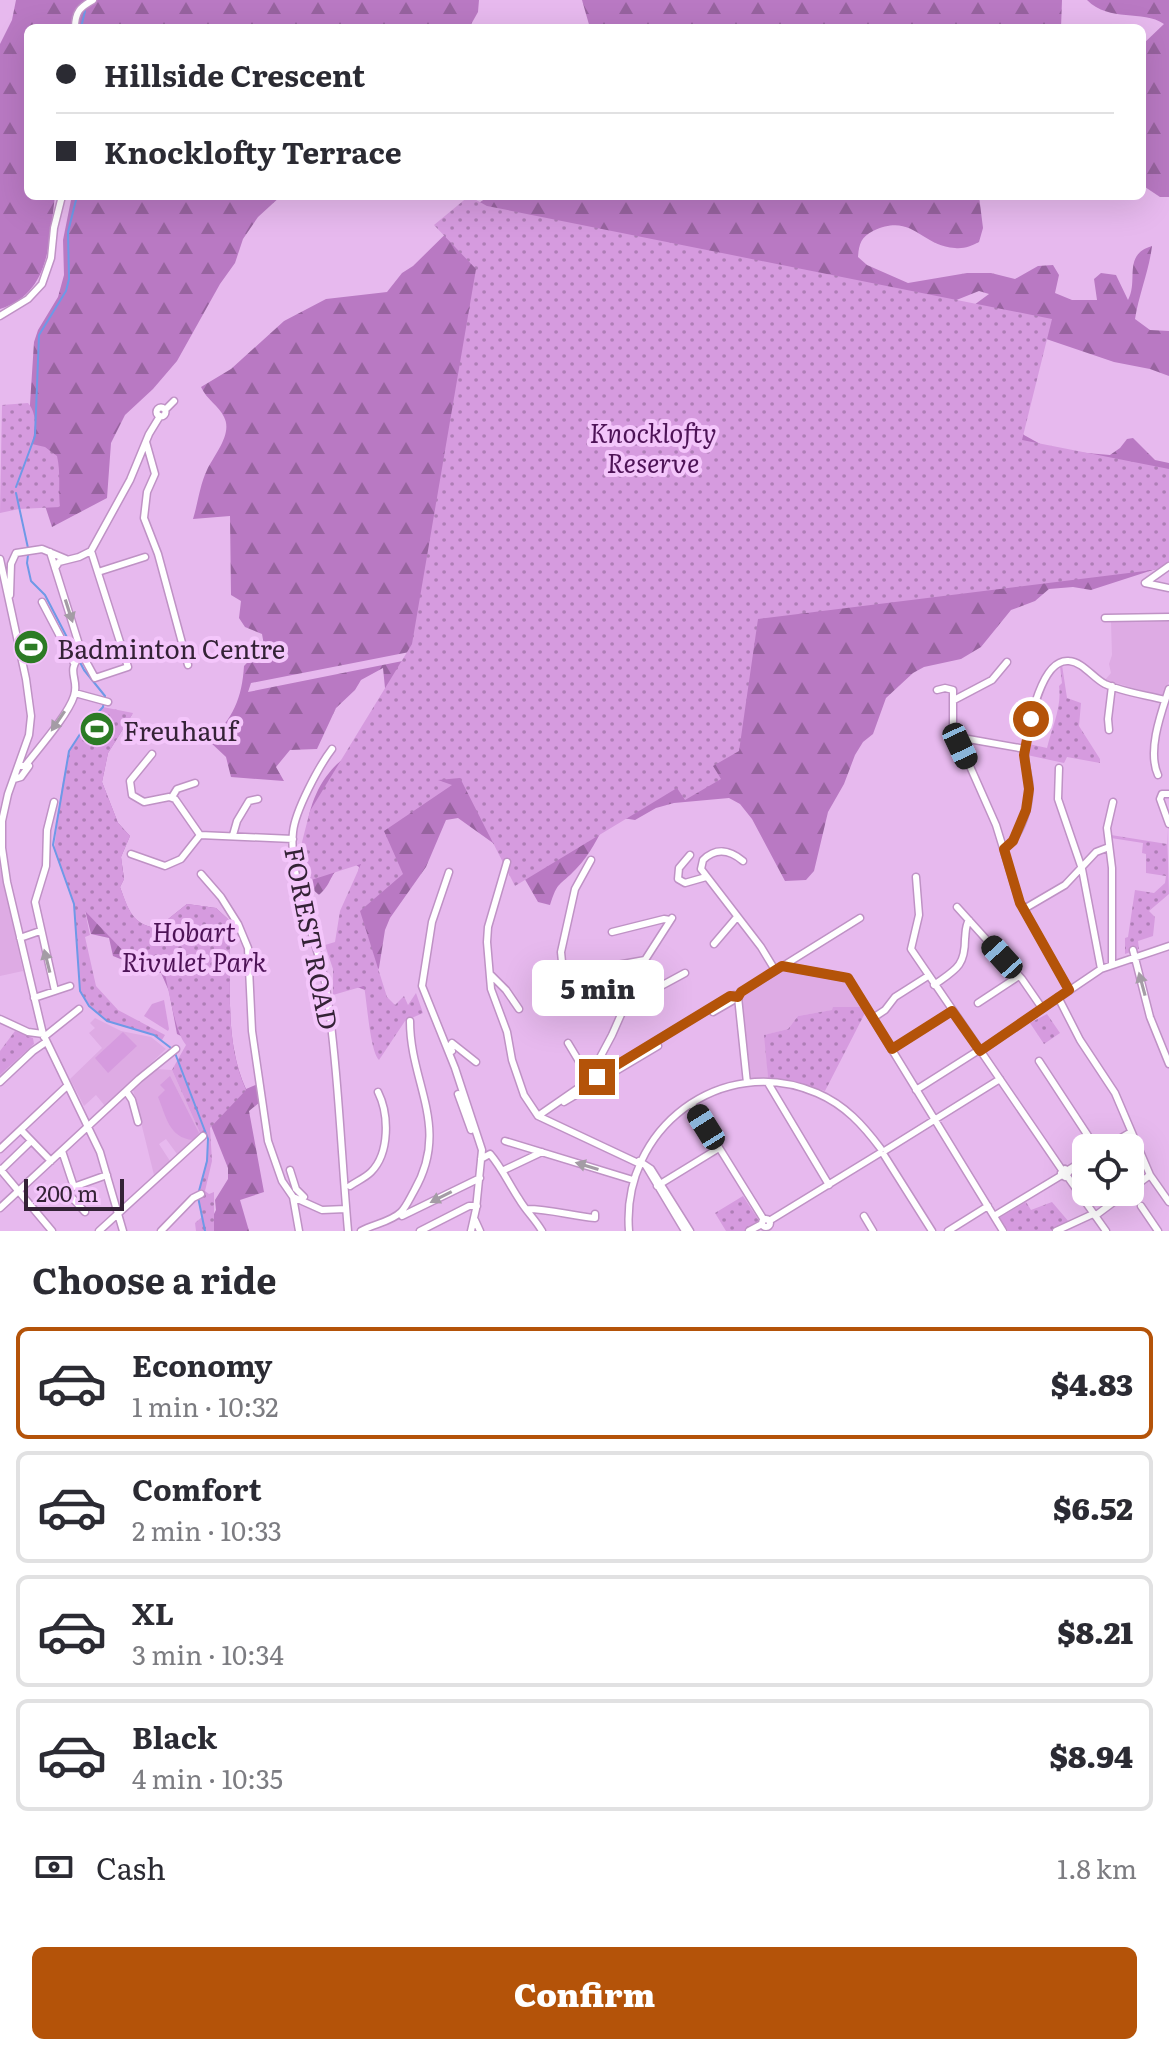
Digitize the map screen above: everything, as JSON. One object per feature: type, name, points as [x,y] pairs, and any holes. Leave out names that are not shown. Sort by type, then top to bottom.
[{"type":"street","points":[[76,24],[77,13],[89,2]]},
{"type":"street","points":[[0,316],[28,299],[42,284],[51,258],[61,200]]},
{"type":"street","points":[[55,568],[59,562],[91,551],[130,480],[160,416],[158,410],[165,410],[174,401]]},
{"type":"street","points":[[146,442],[155,474],[147,492],[144,518],[158,554],[188,665]]},
{"type":"street","points":[[8,598],[12,559],[16,553],[42,549],[70,559]]},
{"type":"street","points":[[42,602],[94,677],[128,667],[91,551]]},
{"type":"street","points":[[14,779],[21,777],[75,693],[78,658],[50,552]]},
{"type":"street","points":[[98,572],[145,557]]},
{"type":"street","points":[[0,559],[31,716],[29,735],[3,815],[1,848],[41,1039],[88,1127],[107,1175],[123,1231]]},
{"type":"street","points":[[1169,566],[1145,583],[1169,588]]},
{"type":"street","points":[[1105,618],[1169,617]]},
{"type":"street","points":[[954,700],[992,680],[1007,662]]},
{"type":"street","points":[[1004,849],[1013,841],[1026,810],[1029,789],[1025,749],[1031,719],[1046,676],[1057,663],[1076,662],[1112,686],[1165,700]]},
{"type":"street","points":[[1109,730],[1112,686]]},
{"type":"street","points":[[1158,775],[1155,769],[1155,744],[1169,689]]},
{"type":"street","points":[[937,690],[953,690],[952,728],[996,825],[1024,909],[1069,990]]},
{"type":"street","points":[[75,693],[105,701]]},
{"type":"street","points":[[957,737],[1025,749]]},
{"type":"street","name":"FOREST ROAD","points":[[332,749],[316,775],[294,826],[293,839],[328,1006],[347,1187],[348,1231]]},
{"type":"street","points":[[18,766],[26,766],[37,753]]},
{"type":"street","points":[[152,754],[130,781],[132,795],[144,802],[172,797],[177,789],[195,783]]},
{"type":"street","points":[[1059,768],[1058,799],[1082,869],[1101,969]]},
{"type":"street","points":[[1167,824],[1160,799],[1162,794],[1169,794]]},
{"type":"street","points":[[172,797],[200,835]]},
{"type":"street","points":[[233,835],[249,801],[258,799]]},
{"type":"street","points":[[54,802],[47,830],[46,866],[35,894],[40,931],[55,991]]},
{"type":"street","points":[[1112,963],[1112,886],[1107,828],[1113,802]]},
{"type":"street","points":[[200,835],[293,839]]},
{"type":"street","points":[[131,854],[157,865],[170,865],[185,855],[200,835]]},
{"type":"street","points":[[1024,909],[1059,890],[1096,852],[1109,847]]},
{"type":"street","points":[[743,861],[731,852],[712,853],[701,863],[701,869],[778,968],[848,978],[1003,1231]]},
{"type":"street","points":[[690,855],[679,868],[678,879],[685,883],[706,877]]},
{"type":"street","points":[[569,971],[561,957],[575,889],[591,860]]},
{"type":"street","points":[[507,862],[488,927],[490,974],[494,1000],[507,1032],[524,1095],[538,1116],[641,1163],[688,1231]]},
{"type":"street","points":[[449,872],[432,922],[422,986],[455,1068],[482,1150],[477,1206],[471,1231]]},
{"type":"street","points":[[201,874],[221,897],[248,948],[252,1031],[268,1141],[279,1173],[293,1197],[299,1231]]},
{"type":"street","points":[[916,877],[919,915],[910,946],[1106,1231]]},
{"type":"street","points":[[957,907],[1019,976],[1042,1008]]},
{"type":"street","points":[[714,944],[737,917]]},
{"type":"street","points":[[538,1116],[594,1075],[736,996],[860,918]]},
{"type":"street","points":[[594,1075],[645,960],[671,919],[612,932]]},
{"type":"street","points":[[934,985],[958,968],[964,958],[969,920]]},
{"type":"street","points":[[20,938],[40,931]]},
{"type":"street","points":[[916,1090],[1101,969],[1134,954],[1169,946]]},
{"type":"street","points":[[1134,954],[1169,1072]]},
{"type":"street","points":[[559,972],[645,960]]},
{"type":"street","points":[[578,1008],[625,1005],[682,972]]},
{"type":"street","points":[[490,974],[519,1009]]},
{"type":"street","points":[[873,1018],[888,1007],[895,997],[928,976]]},
{"type":"street","points":[[978,1003],[1019,976]]},
{"type":"street","points":[[34,998],[70,986]]},
{"type":"street","points":[[713,1012],[736,996]]},
{"type":"street","points":[[736,996],[747,1083]]},
{"type":"street","points":[[1058,997],[1080,1040],[1115,1093],[1150,1175],[1169,1202]]},
{"type":"street","points":[[0,1082],[33,1051],[41,1039],[79,1009]]},
{"type":"street","points":[[892,1049],[952,1011]]},
{"type":"street","points":[[0,1019],[41,1039]]},
{"type":"street","points":[[402,1216],[421,1185],[432,1151],[432,1118],[411,1049],[410,1021]]},
{"type":"street","points":[[1152,1022],[1169,1064]]},
{"type":"street","points":[[455,1068],[451,1043],[476,1062]]},
{"type":"street","points":[[568,1043],[583,1067],[594,1075]]},
{"type":"street","points":[[550,1107],[576,1096],[658,1046]]},
{"type":"street","points":[[0,1208],[176,1049]]},
{"type":"street","points":[[1039,1061],[1087,1134]]},
{"type":"street","points":[[749,1231],[765,1226],[1000,1079]]},
{"type":"street","points":[[629,1231],[633,1180],[660,1131],[692,1104],[722,1089],[747,1083],[768,1083],[799,1087],[830,1100],[860,1123],[883,1152],[932,1231]]},
{"type":"street","points":[[768,1083],[829,1185]]},
{"type":"street","points":[[0,1149],[67,1086]]},
{"type":"street","points":[[126,1091],[138,1122]]},
{"type":"street","points":[[347,1187],[368,1174],[379,1161],[385,1122],[384,1103],[378,1092]]},
{"type":"street","points":[[458,1094],[481,1159]]},
{"type":"street","points":[[364,1231],[400,1213],[417,1185],[429,1145],[426,1098]]},
{"type":"street","points":[[692,1104],[765,1226]]},
{"type":"street","points":[[21,1130],[51,1161]]},
{"type":"street","points":[[99,1231],[203,1136]]},
{"type":"street","points":[[518,1138],[529,1148]]},
{"type":"street","points":[[31,1141],[0,1169],[52,1231]]},
{"type":"street","points":[[505,1141],[633,1180]]},
{"type":"street","points":[[659,1185],[719,1148]]},
{"type":"street","points":[[62,1151],[74,1187]]},
{"type":"street","points":[[504,1170],[542,1152]]},
{"type":"street","points":[[481,1159],[490,1154],[504,1170],[512,1189],[532,1214],[540,1231]]},
{"type":"street","points":[[994,1216],[1072,1168]]},
{"type":"street","points":[[290,1170],[297,1192],[332,1210]]},
{"type":"street","points":[[85,1212],[65,1190],[107,1175]]},
{"type":"street","points":[[1144,1179],[1150,1175]]},
{"type":"street","points":[[364,1231],[480,1178]]},
{"type":"street","points":[[161,1231],[198,1196]]},
{"type":"street","points":[[293,1197],[318,1209],[346,1209]]},
{"type":"street","points":[[420,1231],[469,1206],[477,1206]]},
{"type":"street","points":[[948,1231],[988,1206]]},
{"type":"street","points":[[1056,1231],[1094,1215],[1107,1206]]},
{"type":"street","points":[[1141,1206],[1158,1231]]},
{"type":"street","points":[[528,1211],[553,1210],[576,1217],[595,1218],[595,1214]]},
{"type":"street","points":[[474,1216],[480,1231]]},
{"type":"street","points":[[864,1216],[873,1231]]},
{"type":"shaded area","points":[[1169,621],[1169,681],[1165,694],[1162,696],[1105,680],[1111,673],[1111,622]]},
{"type":"shaded area","points":[[0,867],[23,971],[0,976]]},
{"type":"shaded area","points":[[783,969],[846,980],[861,1007],[834,1007],[833,1010],[798,1016],[788,1029],[765,1035],[768,1078],[751,1078],[741,998]]},
{"type":"shaded area","points":[[95,1018],[121,1031],[151,1037],[166,1049],[105,1106],[96,1095],[84,1106],[70,1079],[102,1048],[89,1033],[95,1028],[90,1023]]},
{"type":"shaded area","points":[[156,1069],[172,1070],[200,1133],[177,1154],[166,1139],[159,1144],[170,1161],[154,1175],[133,1090]]},
{"type":"green space","points":[[16,0],[479,0],[478,12],[471,24],[24,24],[24,200],[54,200],[48,247],[38,278],[17,301],[0,309],[0,44],[12,20]]},
{"type":"green space","points":[[582,0],[1062,0],[1061,24],[589,24]]},
{"type":"green space","points":[[1087,0],[1169,0],[1169,197],[1160,197],[1146,188],[1146,41],[1164,24],[1146,17],[1116,14]]},
{"type":"green space","points":[[71,200],[277,200],[258,217],[243,239],[235,263],[177,361],[125,415],[111,443],[107,498],[52,527],[27,451],[34,342],[58,297],[64,275],[63,240]]},
{"type":"green space","name":"Knocklofty Reserve","points":[[464,200],[476,200],[487,206],[1052,319],[1022,440],[1169,469],[1169,568],[758,619],[739,751],[713,766],[721,779],[685,800],[677,788],[515,886],[460,778],[438,780],[452,785],[384,831],[403,874],[360,911],[387,997],[395,1005],[404,996],[408,1005],[416,993],[423,1013],[405,1021],[379,1060],[371,1037],[364,986],[333,995],[333,969],[325,945],[335,942],[340,911],[361,864],[305,882],[302,842],[310,811],[412,644],[476,269],[434,225]]},
{"type":"green space","name":"Knocklofty Reserve","points":[[483,200],[980,200],[983,228],[979,242],[961,248],[943,246],[907,228],[887,226],[863,238],[858,257],[867,265],[908,283],[967,273],[991,273],[1015,279],[1038,266],[1053,265],[1059,275],[1055,293],[1072,300],[1097,300],[1094,279],[1101,273],[1116,275],[1128,300],[1137,255],[1152,246],[1135,319],[1150,330],[1169,331],[1169,376],[1114,362],[999,323],[1006,417],[1024,435],[1051,450],[1110,455],[1127,439],[1133,438],[1155,460],[1169,463],[1169,560],[1159,568],[1091,590],[1073,587],[1049,589],[1035,601],[1011,610],[981,647],[961,659],[924,667],[913,673],[886,698],[873,734],[855,755],[844,784],[828,812],[814,871],[806,880],[785,881],[752,819],[740,804],[729,798],[674,803],[656,808],[635,820],[608,819],[586,858],[557,887],[550,905],[538,902],[519,869],[493,843],[458,818],[446,820],[426,867],[390,918],[379,968],[365,990],[344,982],[359,867],[349,860],[343,864],[319,895],[310,887],[305,843],[310,812],[321,785],[333,768],[365,739],[387,708],[383,668],[361,680],[336,708],[317,749],[290,750],[276,767],[284,781],[231,777],[226,757],[209,741],[235,707],[244,666],[264,645],[262,634],[245,627],[239,618],[241,601],[231,595],[230,516],[193,519],[205,475],[226,430],[222,413],[201,387],[231,369],[284,321],[326,299],[387,292],[402,273]],"holes":[[[979,291],[989,294],[522,637],[248,692],[251,683],[522,630],[929,311]]]},
{"type":"green space","points":[[28,403],[35,428],[32,444],[45,447],[57,456],[60,507],[0,513],[2,405]]},
{"type":"green space","points":[[1062,665],[1067,698],[1081,703],[1079,726],[1100,763],[1067,757],[1064,763],[1027,755],[1029,744],[1047,748],[1058,709]]},
{"type":"green space","name":"Hobart Rivulet Park","points":[[103,707],[133,713],[108,753],[102,782],[118,823],[130,836],[121,857],[124,879],[120,887],[129,908],[136,919],[157,928],[187,904],[216,908],[229,920],[231,1028],[246,1090],[210,1128],[212,1161],[205,1191],[209,1194],[214,1192],[214,1231],[196,1231],[195,1223],[202,1217],[199,1197],[208,1139],[200,1133],[172,1070],[186,1045],[175,1019],[163,967],[130,958],[85,911],[90,935],[85,937],[96,986],[118,1010],[165,1035],[162,1040],[107,1021],[89,1006],[80,991],[74,904],[54,850],[69,751]]},
{"type":"green space","name":"Hobart Rivulet Park","points":[[133,713],[108,753],[102,782],[118,823],[130,836],[121,857],[124,879],[120,887],[132,915],[149,926],[157,928],[187,904],[216,908],[229,920],[234,1048],[246,1089],[258,1084],[260,1102],[249,1111],[264,1192],[240,1200],[249,1231],[211,1231],[215,1200],[228,1179],[228,1168],[208,1118],[195,1043],[177,1034],[169,991],[161,973],[113,956],[109,938],[91,934],[79,886],[70,788]]},
{"type":"green space","points":[[1167,828],[1169,894],[1149,911],[1155,917],[1153,936],[1138,941],[1139,949],[1125,954],[1125,938],[1128,937],[1135,890],[1154,893],[1165,883],[1166,876],[1146,873],[1143,843],[1111,838],[1111,835],[1167,844]]},
{"type":"green space","points":[[164,1000],[168,1031],[144,1016],[152,1004]]},
{"type":"green space","points":[[833,1007],[861,1007],[865,1013],[825,1091],[793,1081],[768,1078],[764,1035],[788,1029],[798,1016],[832,1010]]},
{"type":"green space","points":[[1047,1014],[1060,1033],[1044,1044],[1030,1023]]},
{"type":"green space","points":[[15,1031],[33,1038],[34,1044],[0,1075],[0,1051]]},
{"type":"green space","points":[[123,1032],[137,1046],[108,1073],[95,1058]]},
{"type":"green space","points":[[170,1076],[199,1133],[193,1140],[173,1131],[158,1097],[165,1090],[160,1085]]},
{"type":"green space","points":[[743,1196],[758,1224],[745,1231],[726,1231],[715,1213]]},
{"type":"green space","points":[[1026,1202],[1031,1210],[1052,1202],[1069,1222],[1050,1231],[1008,1231],[999,1218]]},
{"type":"waterway","points":[[82,24],[85,11]]},
{"type":"waterway","points":[[16,487],[35,436],[39,335],[66,291],[69,279],[68,232],[76,200]]},
{"type":"waterway","points":[[16,493],[28,548]]},
{"type":"waterway","points":[[28,555],[31,581],[45,595],[84,670],[105,696],[103,707],[69,751],[53,845],[74,904],[80,991],[89,1006],[107,1021],[154,1035],[171,1048]]},
{"type":"waterway","points":[[175,1053],[208,1139],[207,1161],[199,1191]]},
{"type":"waterway","points":[[198,1197],[205,1231]]},
{"type":"place","name":"Badminton Centre","points":[[31,647]]},
{"type":"place","name":"Freuhauf","points":[[97,729]]},
{"type":"route","points":[[597,1077],[730,996],[738,997],[782,966],[848,978],[892,1049],[952,1011],[980,1051],[1069,990],[1020,903],[1004,849],[1013,841],[1026,810],[1029,789],[1024,755],[1031,719]]}]
